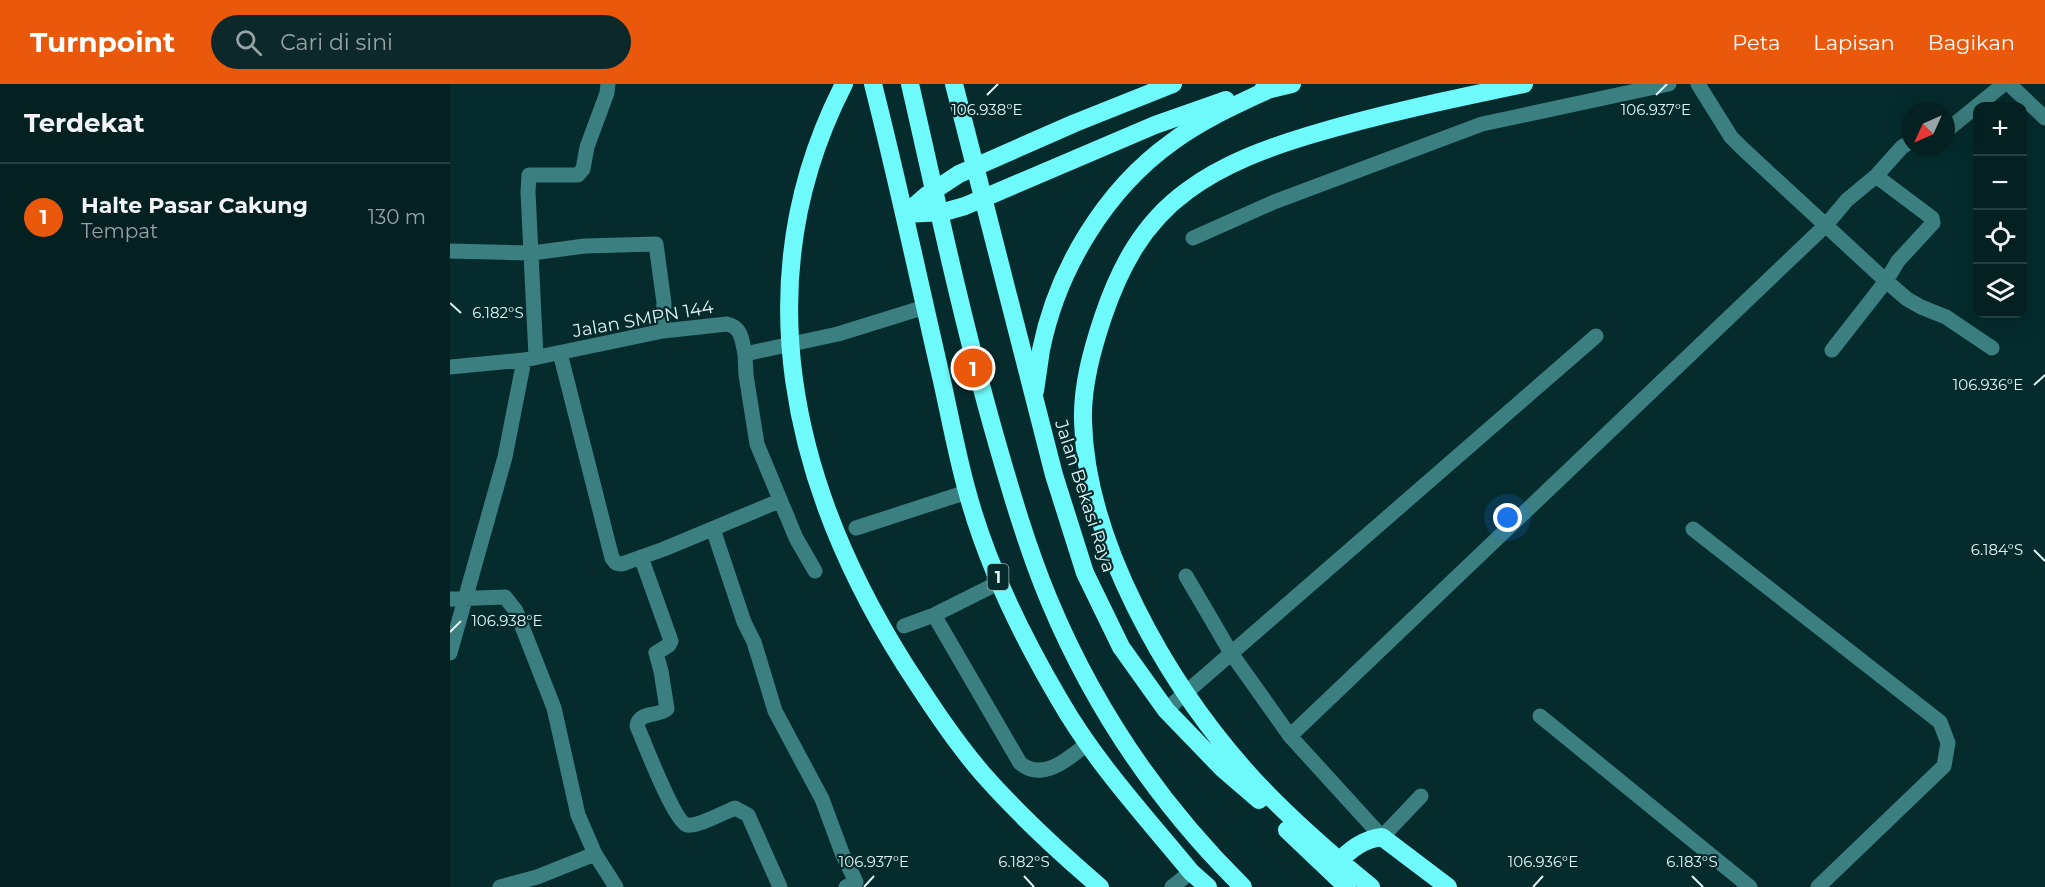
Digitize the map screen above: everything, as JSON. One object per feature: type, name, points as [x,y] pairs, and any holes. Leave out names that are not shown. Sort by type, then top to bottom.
[{"type":"highway","points":[[844,84],[824,124],[807,174],[791,264],[789,318],[795,386],[806,445],[817,485],[857,580],[886,633],[941,720],[981,772],[1020,814],[1100,887]]},
{"type":"highway","name":"1","points":[[873,84],[905,214],[967,492],[983,541],[1000,582],[1059,700],[1087,744],[1191,872],[1208,887]]},
{"type":"highway","points":[[910,84],[974,358],[1011,491],[1029,548],[1050,601],[1105,711],[1137,761],[1172,809],[1211,855],[1243,887]]},
{"type":"highway","name":"Jalan Bekasi Raya","points":[[954,84],[1054,475],[1085,573],[1122,647],[1166,710],[1223,769],[1337,863],[1372,887]]},
{"type":"highway","points":[[905,214],[943,183],[1076,123],[1173,84]]},
{"type":"highway","points":[[905,214],[944,212],[983,200],[1155,125],[1223,101],[1292,84]]},
{"type":"highway","points":[[1372,887],[1295,821],[1247,773],[1187,696],[1153,638],[1114,557],[1097,507],[1084,430],[1086,381],[1099,330],[1125,261],[1149,226],[1187,191],[1220,171],[1270,148],[1339,126],[1524,84]]},
{"type":"highway","points":[[1034,401],[1041,349],[1056,299],[1078,250],[1103,210],[1132,176],[1172,142],[1215,115],[1272,88]]},
{"type":"highway","points":[[1223,769],[1347,887]]},
{"type":"highway","points":[[1337,863],[1352,848],[1372,838],[1382,837],[1448,887]]},
{"type":"street","points":[[450,653],[457,599],[505,457],[530,358],[532,253],[529,175],[578,175],[583,169],[587,147],[608,84]]},
{"type":"street","points":[[1192,238],[1274,202],[1482,124],[1669,84]]},
{"type":"street","points":[[1698,84],[1731,137],[1886,281],[1907,299],[1947,317],[1992,348]]},
{"type":"street","points":[[1955,124],[2004,84]]},
{"type":"street","points":[[2009,84],[2045,118]]},
{"type":"street","points":[[1290,736],[1826,225],[1847,200],[1876,176],[1901,148]]},
{"type":"street","points":[[1833,350],[1886,281],[1898,261],[1933,223],[1932,218],[1876,176]]},
{"type":"street","points":[[450,251],[532,253],[585,246],[656,244],[664,303],[663,332]]},
{"type":"street","points":[[745,354],[838,334],[925,307]]},
{"type":"street","name":"Jalan SMPN 144","points":[[450,367],[530,358],[663,332],[727,324],[734,326],[740,332],[745,354],[757,444],[779,501],[814,571]]},
{"type":"street","points":[[1166,710],[1596,336]]},
{"type":"street","points":[[560,353],[612,558],[616,563],[622,564],[641,557],[779,501]]},
{"type":"street","points":[[856,528],[967,492]]},
{"type":"street","points":[[713,529],[744,622],[754,642],[775,711],[822,799],[842,853],[856,882],[846,887]]},
{"type":"street","points":[[1694,530],[1940,723],[1948,743],[1944,766],[1818,887]]},
{"type":"street","points":[[641,557],[671,641],[669,645],[656,653],[667,709],[662,713],[641,717],[637,726],[650,758],[678,818],[687,825],[697,824],[735,808],[748,815],[780,887]]},
{"type":"street","points":[[1186,576],[1231,653],[1290,736],[1382,837],[1421,796]]},
{"type":"street","points":[[904,626],[934,615],[1000,582]]},
{"type":"street","points":[[457,599],[505,597],[516,611],[555,708],[578,815],[595,854],[616,887]]},
{"type":"street","points":[[934,615],[1020,763],[1029,771],[1042,771],[1063,762],[1087,744]]},
{"type":"street","points":[[1540,716],[1750,887]]},
{"type":"street","points":[[500,887],[539,882],[595,854]]},
{"type":"street","points":[[1172,887],[1191,872]]},
{"type":"place","name":"Halte Pasar Cakung","points":[[973,368]]}]
